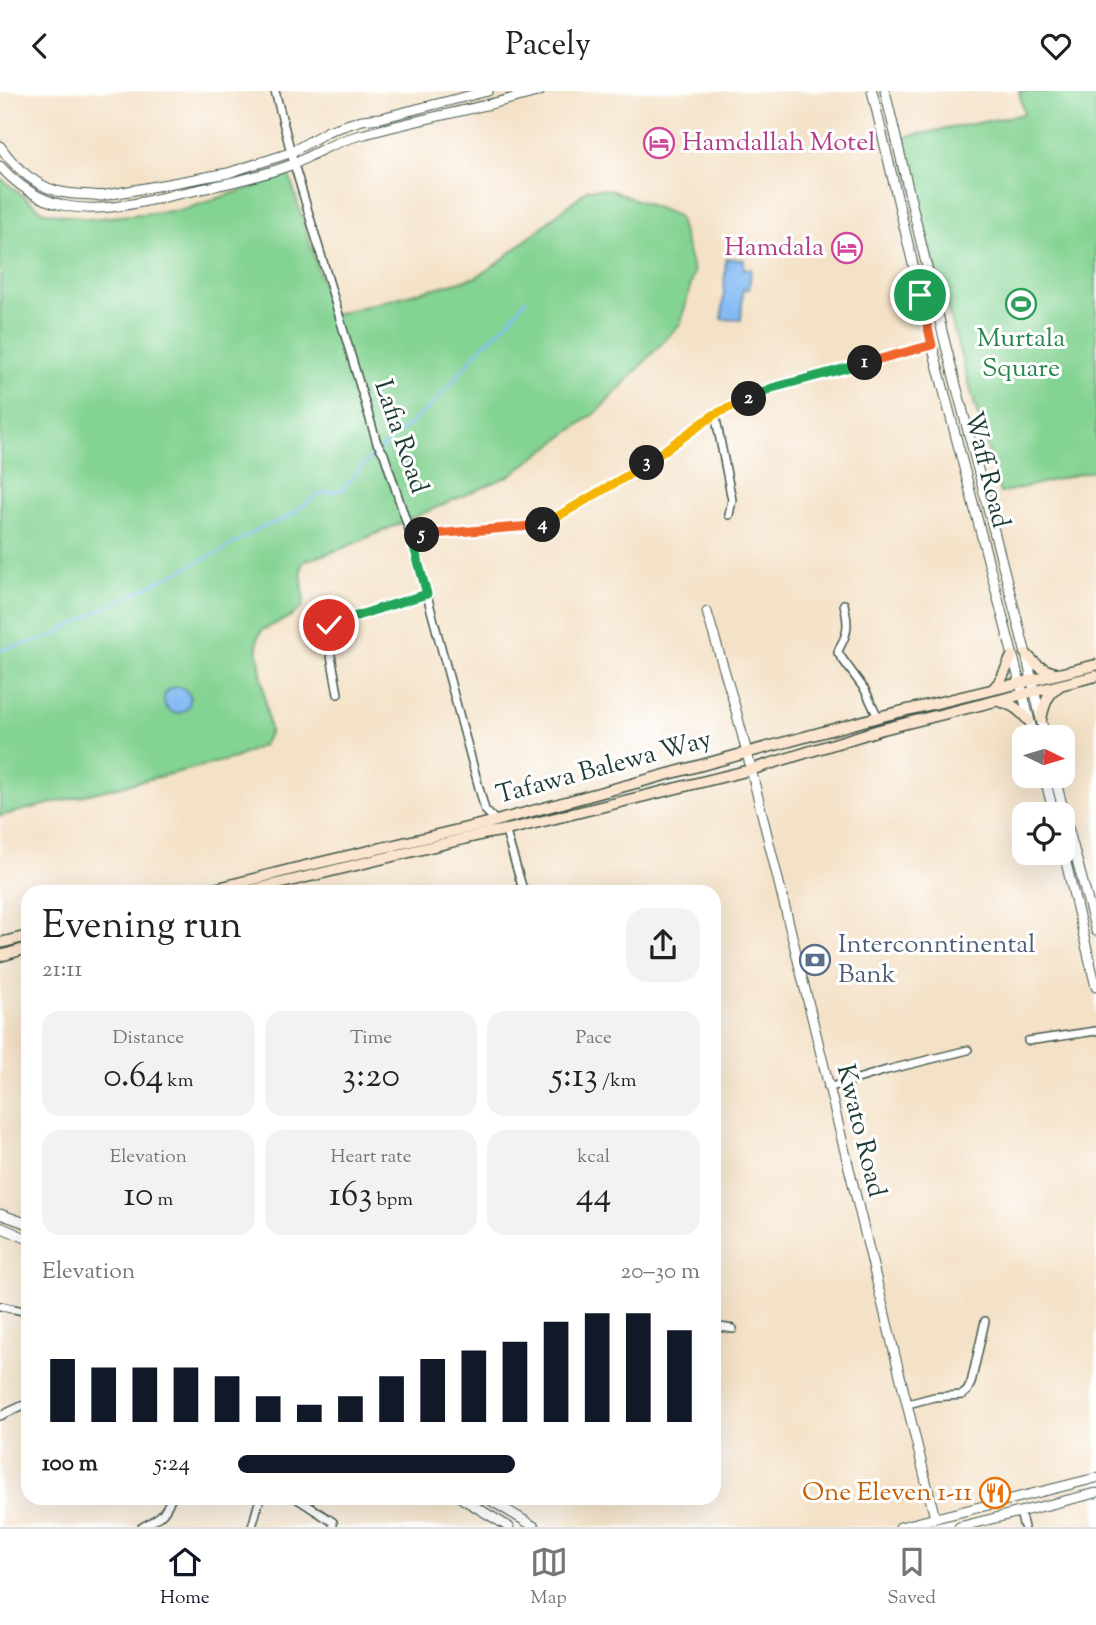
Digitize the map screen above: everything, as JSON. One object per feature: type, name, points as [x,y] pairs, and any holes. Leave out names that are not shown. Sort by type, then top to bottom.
[{"type":"main road","points":[[1026,654],[1036,665],[1059,679],[1096,676]]},
{"type":"main road","points":[[994,688],[1001,680],[1012,656]]},
{"type":"main road","points":[[1033,686],[1096,665]]},
{"type":"main road","points":[[996,701],[1007,702],[1035,720],[1059,679]]},
{"type":"main road","name":"Tafawa Balewa Way","points":[[230,885],[496,821],[994,688],[1019,682],[1033,686]]},
{"type":"main road","name":"Tafawa Balewa Way","points":[[273,885],[750,770],[879,730],[1023,695],[1033,686]]},
{"type":"main road","points":[[0,943],[21,938]]},
{"type":"main road","points":[[0,956],[21,950]]},
{"type":"street","name":"Lafia Road","points":[[275,91],[293,165],[377,443],[384,454],[411,536],[485,810],[507,830]]},
{"type":"street","points":[[0,146],[33,180],[67,194],[101,197],[228,173],[290,153],[328,131],[362,120],[381,118],[488,91]]},
{"type":"street","points":[[0,166],[28,191],[47,200],[65,205],[100,208],[229,183],[293,165],[332,144],[365,134],[540,91]]},
{"type":"street","name":"Waff Road","points":[[872,91],[932,345],[1012,656],[1023,695],[1035,720]]},
{"type":"street","name":"Waff Road","points":[[885,91],[943,335],[1026,654],[1033,686],[1035,720]]},
{"type":"street","points":[[411,536],[544,525],[630,474],[715,414],[772,388],[932,345]]},
{"type":"street","points":[[715,414],[732,500],[729,515]]},
{"type":"street","points":[[338,694],[326,628],[427,594]]},
{"type":"street","points":[[844,604],[846,635],[837,649],[838,653],[866,690],[878,717]]},
{"type":"street","name":"Kwato Road","points":[[707,612],[747,753],[935,1518]]},
{"type":"street","points":[[1035,720],[1035,725]]},
{"type":"street","points":[[1035,720],[1038,725]]},
{"type":"street","points":[[1058,788],[1096,931]]},
{"type":"street","points":[[507,830],[522,885]]},
{"type":"street","points":[[1067,865],[1096,987]]},
{"type":"street","points":[[1028,1041],[1096,1031]]},
{"type":"street","points":[[828,1087],[968,1050]]},
{"type":"street","points":[[0,1215],[21,1222]]},
{"type":"street","points":[[0,1227],[21,1236]]},
{"type":"street","points":[[0,1306],[21,1311]]},
{"type":"street","points":[[908,1404],[934,1397],[962,1395],[967,1391],[985,1321]]},
{"type":"street","points":[[721,1327],[733,1329]]},
{"type":"street","points":[[0,1416],[21,1406]]},
{"type":"street","points":[[900,1527],[1096,1478]]},
{"type":"street","points":[[959,1527],[1096,1493]]},
{"type":"street","points":[[142,1527],[166,1510],[168,1505]]},
{"type":"street","points":[[253,1527],[258,1505]]},
{"type":"street","points":[[307,1505],[333,1522],[333,1527]]},
{"type":"street","points":[[473,1505],[509,1527]]},
{"type":"street","points":[[499,1505],[536,1527]]},
{"type":"street","points":[[1020,1513],[1024,1527]]},
{"type":"green space","name":"Murtala Square","points":[[1019,91],[1096,91],[1096,470],[1000,493],[899,138],[1024,114]]},
{"type":"green space","points":[[289,175],[332,315],[476,277],[498,263],[588,189],[608,189],[678,216],[694,272],[681,323],[598,411],[509,476],[302,564],[302,608],[290,617],[262,630],[258,637],[257,646],[270,732],[263,745],[235,758],[0,816],[0,178],[44,212],[90,219],[182,210]]},
{"type":"water","points":[[726,258],[744,260],[744,269],[751,269],[749,289],[743,289],[741,320],[722,319]]},
{"type":"water","points":[[177,687],[187,690],[190,700],[187,710],[177,713],[167,710],[164,700],[167,690]]},
{"type":"waterway","points":[[0,650],[48,638],[221,551],[262,527],[287,518],[319,494],[342,490],[366,462],[437,400],[526,299]]},
{"type":"place","name":"Hamdallah Motel","points":[[659,143]]},
{"type":"place","name":"Hamdala","points":[[847,248]]},
{"type":"place","name":"Murtala Square","points":[[1021,304]]},
{"type":"place","name":"Interconntinental Bank","points":[[815,960]]},
{"type":"place","name":"One Eleven 1-11","points":[[995,1493]]},
{"type":"route","points":[[329,625],[427,594],[411,536],[544,525],[630,474],[715,414],[772,388],[932,345],[920,295]]}]
